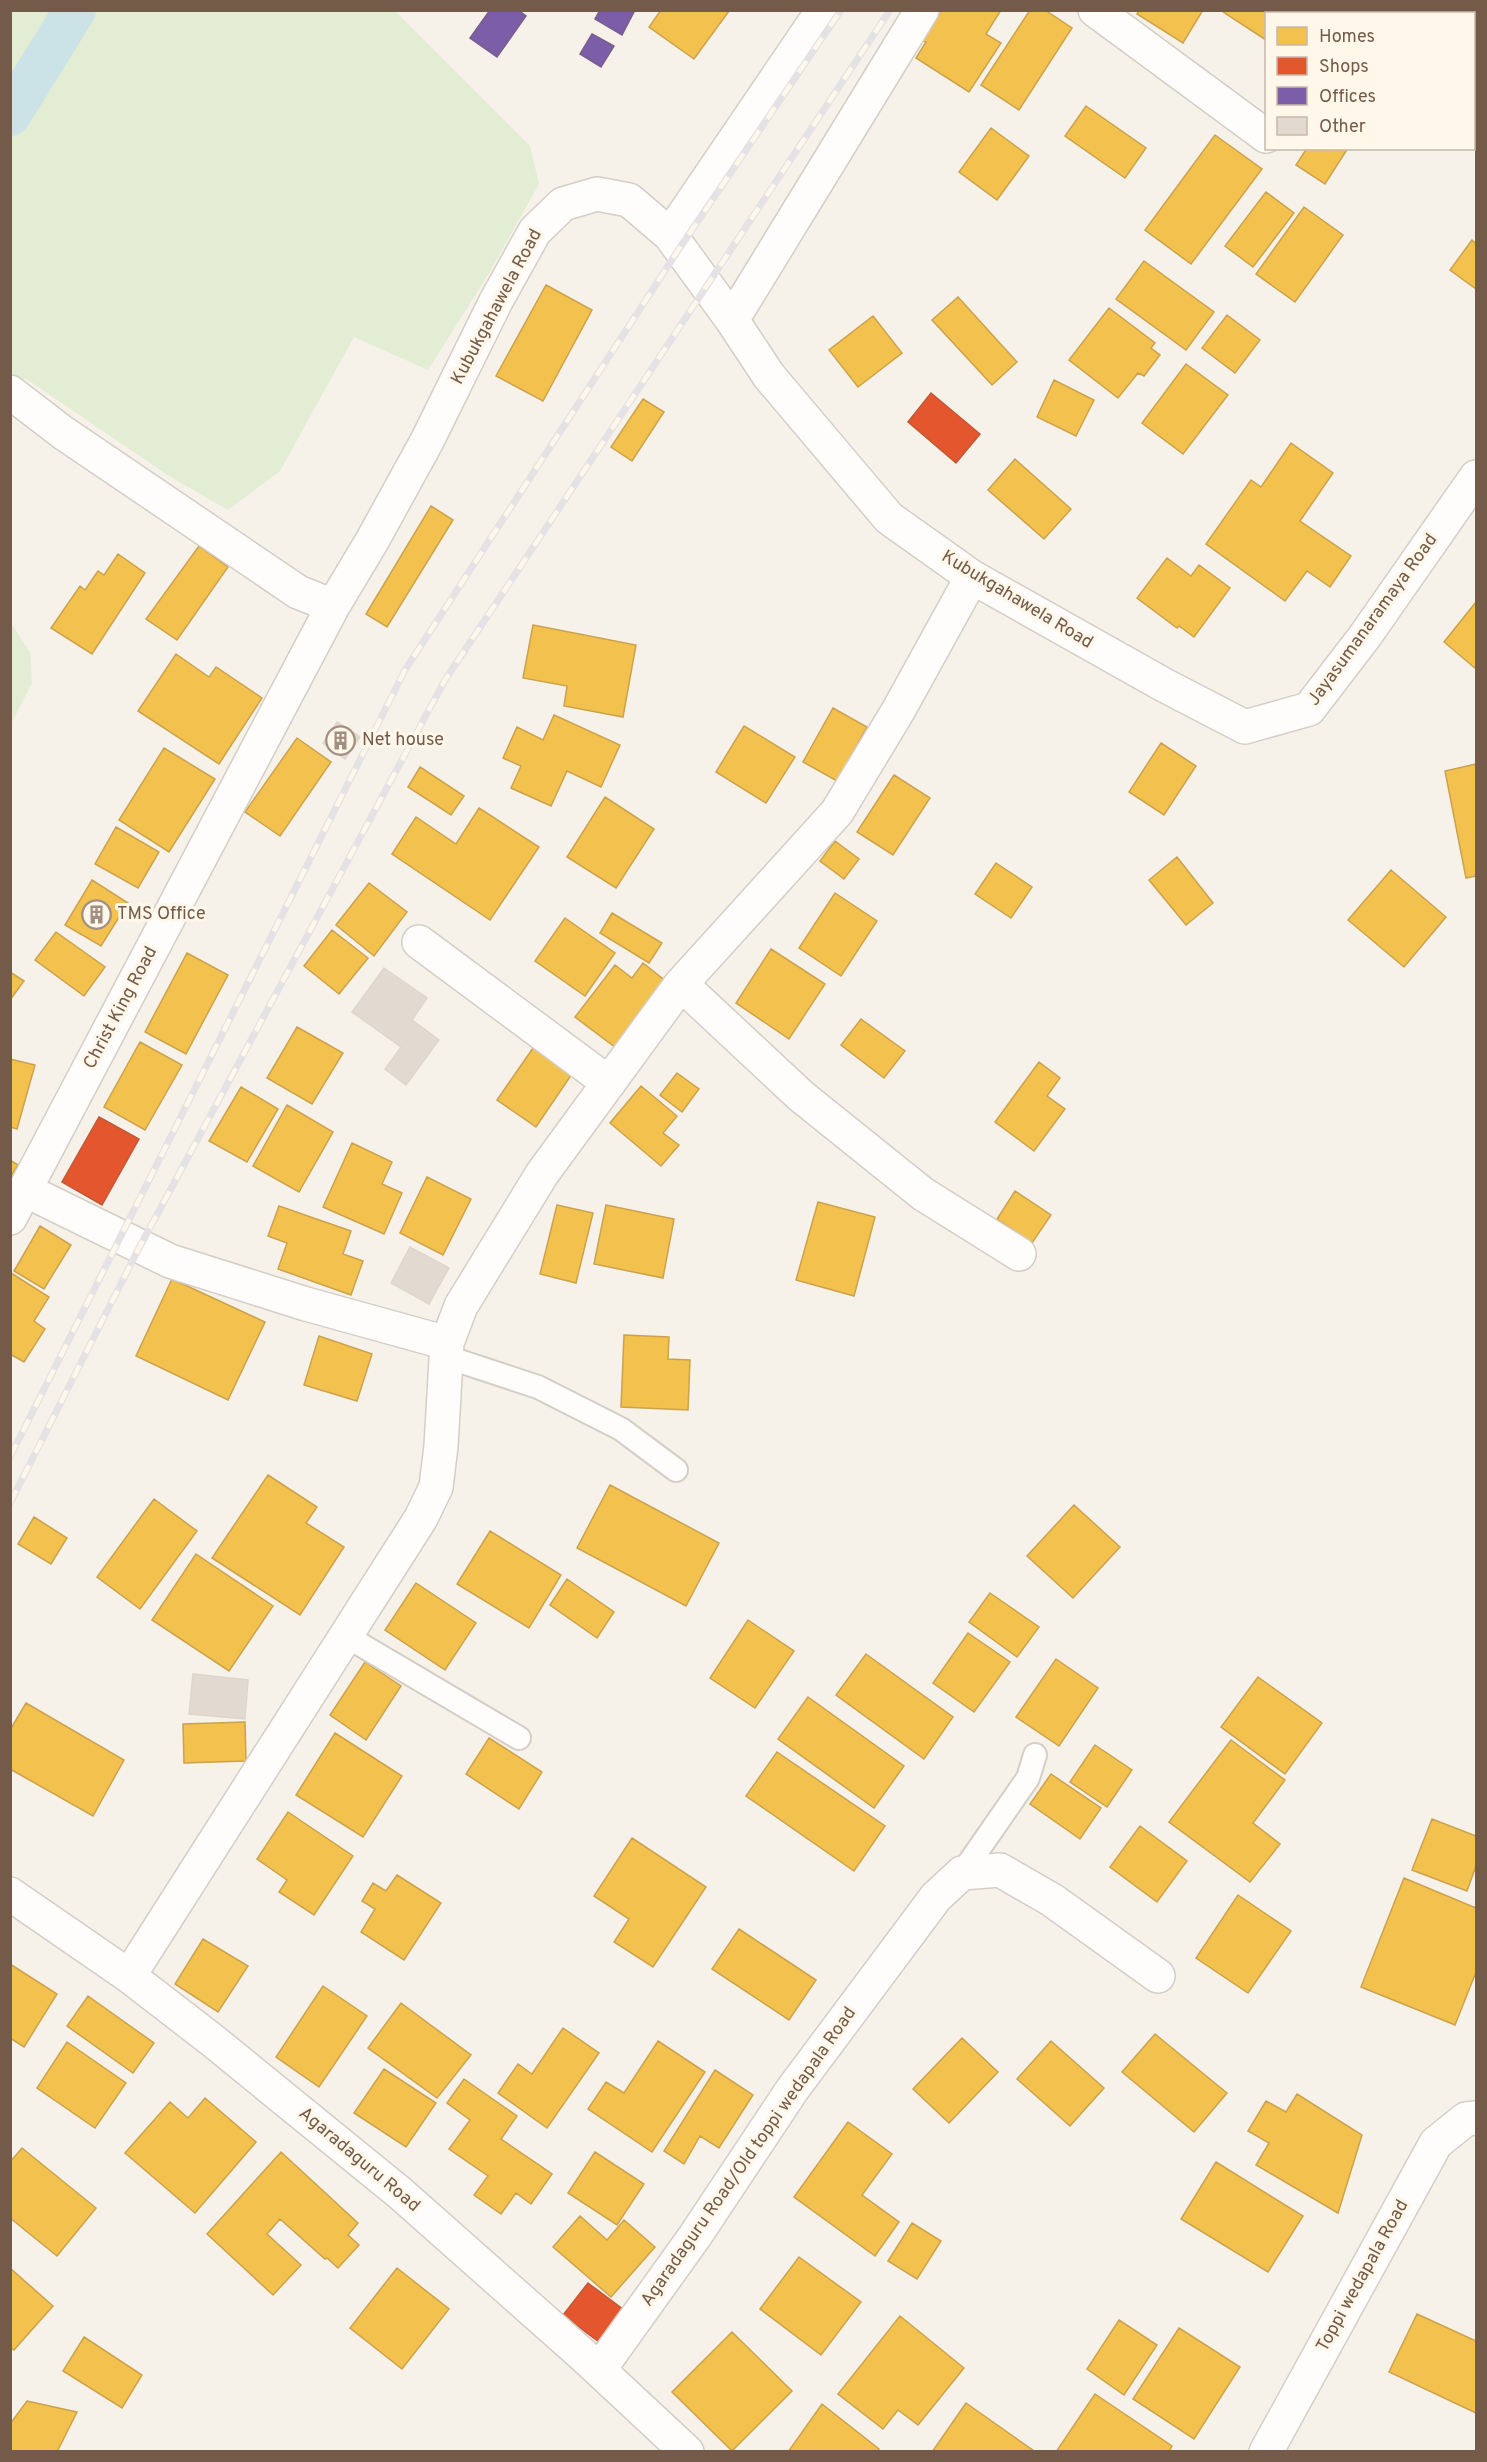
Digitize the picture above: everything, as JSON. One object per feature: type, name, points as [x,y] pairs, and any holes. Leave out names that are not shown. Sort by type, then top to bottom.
[{"type":"street","points":[[670,236],[823,10]]},
{"type":"street","points":[[732,320],[922,10]]},
{"type":"street","points":[[1095,10],[1265,135]]},
{"type":"street","name":"Kubukgahawela Road","points":[[333,606],[427,441],[496,301],[535,231],[563,204],[597,194],[629,200],[670,236],[732,320],[769,376],[889,518],[972,577],[1164,685],[1245,727]]},
{"type":"street","points":[[10,392],[62,432],[298,592],[333,606]]},
{"type":"street","name":"Jayasumanaramaya Road","points":[[1245,727],[1309,710],[1365,636],[1476,477]]},
{"type":"street","points":[[129,1976],[421,1518],[436,1487],[447,1350],[461,1306],[542,1174],[681,984],[837,812],[898,711],[972,577]]},
{"type":"street","name":"Christ King Road","points":[[18,1204],[333,606]]},
{"type":"street","points":[[419,942],[609,1083]]},
{"type":"street","points":[[681,984],[801,1096],[922,1194],[1019,1254]]},
{"type":"street","points":[[18,1204],[170,1261],[447,1350]]},
{"type":"street","points":[[962,1873],[999,1870],[1052,1900],[1158,1976]]},
{"type":"street","name":"Agaradaguru Road/Old toppi wedapala Road","points":[[599,2370],[695,2236],[792,2090],[936,1897],[962,1873]]},
{"type":"street","name":"Agaradaguru Road","points":[[10,1894],[129,1976],[213,2040],[400,2193],[687,2451]]},
{"type":"street","name":"Toppi wedapala Road","points":[[1266,2451],[1436,2143],[1466,2119],[1476,2118]]},
{"type":"lane","points":[[447,1350],[538,1387],[621,1429],[676,1470]]},
{"type":"lane","points":[[345,1636],[519,1738]]},
{"type":"lane","points":[[962,1873],[1028,1778],[1035,1755]]},
{"type":"green space","points":[[11,11],[395,11],[530,146],[539,184],[488,275],[428,370],[354,337],[280,471],[228,510],[169,476],[25,378],[11,394]]},
{"type":"green space","points":[[11,623],[30,652],[32,683],[11,724]]},
{"type":"building: Homes","points":[[661,10],[729,11],[694,59],[649,27]]},
{"type":"building: Homes","points":[[941,10],[1001,10],[986,34],[1001,43],[969,92],[916,58],[926,42],[921,40]]},
{"type":"building: Homes","points":[[1030,10],[1045,10],[1072,28],[1019,110],[981,85]]},
{"type":"building: Homes","points":[[1139,10],[1203,10],[1183,43],[1137,14]]},
{"type":"building: Homes","points":[[1225,10],[1298,10],[1300,12],[1265,12],[1265,39],[1223,12]]},
{"type":"building: Homes","points":[[1086,106],[1146,148],[1125,178],[1065,136]]},
{"type":"building: Homes","points":[[991,128],[1029,156],[997,200],[959,172]]},
{"type":"building: Homes","points":[[1215,135],[1262,169],[1191,264],[1145,230]]},
{"type":"building: Homes","points":[[1306,150],[1347,150],[1325,184],[1296,165]]},
{"type":"building: Homes","points":[[1266,192],[1294,213],[1253,267],[1225,246]]},
{"type":"building: Homes","points":[[1304,207],[1343,235],[1295,302],[1256,274]]},
{"type":"building: Homes","points":[[1472,240],[1476,244],[1476,289],[1450,270]]},
{"type":"building: Homes","points":[[1144,261],[1214,312],[1186,350],[1116,299]]},
{"type":"building: Homes","points":[[546,285],[592,310],[543,401],[496,376]]},
{"type":"building: Homes","points":[[958,297],[1017,362],[992,385],[932,320]]},
{"type":"building: Homes","points":[[1109,308],[1155,343],[1151,348],[1160,355],[1144,376],[1138,373],[1118,398],[1069,360]]},
{"type":"building: Homes","points":[[1227,315],[1260,340],[1235,373],[1202,348]]},
{"type":"building: Homes","points":[[873,316],[902,353],[858,387],[829,350]]},
{"type":"building: Homes","points":[[1186,364],[1228,395],[1183,454],[1142,423]]},
{"type":"building: Homes","points":[[1054,380],[1094,400],[1076,436],[1037,417]]},
{"type":"building: Homes","points":[[643,399],[664,412],[632,461],[611,447]]},
{"type":"building: Homes","points":[[1291,443],[1333,473],[1300,521],[1351,556],[1330,587],[1307,571],[1285,601],[1206,544],[1251,480],[1261,487]]},
{"type":"building: Homes","points":[[1015,459],[1071,509],[1044,539],[988,490]]},
{"type":"building: Homes","points":[[431,506],[453,520],[387,627],[366,614]]},
{"type":"building: Homes","points":[[199,546],[228,567],[177,640],[146,619]]},
{"type":"building: Homes","points":[[118,554],[145,573],[92,654],[51,628],[80,586],[85,590],[98,571],[104,575]]},
{"type":"building: Homes","points":[[1167,558],[1191,576],[1199,565],[1230,588],[1194,637],[1179,626],[1177,628],[1137,598]]},
{"type":"building: Homes","points":[[1476,602],[1476,669],[1444,642]]},
{"type":"building: Homes","points":[[533,625],[636,645],[623,717],[564,706],[567,686],[523,678]]},
{"type":"building: Homes","points":[[176,654],[209,677],[216,667],[262,698],[219,764],[138,711]]},
{"type":"building: Homes","points":[[833,708],[867,727],[837,781],[803,762]]},
{"type":"building: Homes","points":[[554,715],[620,745],[601,787],[567,771],[551,806],[511,788],[521,766],[503,758],[517,727],[543,740]]},
{"type":"building: Homes","points":[[744,726],[795,757],[766,803],[716,772]]},
{"type":"building: Homes","points":[[297,738],[331,762],[280,836],[245,812]]},
{"type":"building: Homes","points":[[1161,743],[1196,766],[1164,815],[1129,792]]},
{"type":"building: Homes","points":[[164,748],[215,779],[169,852],[119,820]]},
{"type":"building: Homes","points":[[1476,764],[1476,876],[1466,878],[1445,771]]},
{"type":"building: Homes","points":[[420,767],[464,796],[451,815],[408,787]]},
{"type":"building: Homes","points":[[894,775],[930,798],[893,855],[857,832]]},
{"type":"building: Homes","points":[[605,797],[654,829],[616,888],[567,857]]},
{"type":"building: Homes","points":[[479,808],[539,847],[490,920],[392,854],[416,817],[456,844]]},
{"type":"building: Homes","points":[[116,827],[159,852],[138,888],[95,864]]},
{"type":"building: Homes","points":[[835,841],[859,859],[844,879],[820,861]]},
{"type":"building: Homes","points":[[1177,857],[1213,903],[1186,925],[1149,880]]},
{"type":"building: Homes","points":[[996,863],[1032,887],[1011,918],[975,894]]},
{"type":"building: Homes","points":[[1391,870],[1446,917],[1404,967],[1348,920]]},
{"type":"building: Homes","name":"TMS Office","points":[[92,880],[128,903],[101,946],[65,925]]},
{"type":"building: Homes","points":[[369,883],[407,912],[374,956],[336,925]]},
{"type":"building: Homes","points":[[835,893],[877,921],[841,976],[799,948]]},
{"type":"building: Homes","points":[[612,913],[662,943],[649,963],[600,933]]},
{"type":"building: Homes","points":[[565,918],[615,953],[585,996],[535,961]]},
{"type":"building: Homes","points":[[332,930],[368,958],[339,994],[304,966]]},
{"type":"building: Homes","points":[[56,932],[105,967],[84,996],[35,960]]},
{"type":"building: Homes","points":[[771,949],[825,984],[789,1039],[736,1003]]},
{"type":"building: Homes","points":[[187,953],[228,975],[186,1054],[145,1032]]},
{"type":"building: Homes","points":[[643,963],[667,982],[620,1051],[575,1017],[615,965],[632,978]]},
{"type":"building: Homes","points":[[10,972],[24,981],[10,1000]]},
{"type":"building: Homes","points":[[861,1019],[905,1051],[884,1078],[841,1045]]},
{"type":"building: Homes","points":[[297,1027],[343,1053],[312,1104],[267,1078]]},
{"type":"building: Homes","points":[[140,1042],[182,1065],[145,1130],[104,1107]]},
{"type":"building: Homes","points":[[535,1045],[574,1071],[536,1127],[497,1100]]},
{"type":"building: Homes","points":[[10,1059],[35,1065],[17,1129],[10,1127]]},
{"type":"building: Homes","points":[[1039,1062],[1060,1078],[1047,1096],[1065,1109],[1034,1151],[995,1122]]},
{"type":"building: Homes","points":[[677,1073],[699,1089],[682,1112],[660,1095]]},
{"type":"building: Homes","points":[[641,1086],[677,1116],[663,1133],[679,1145],[661,1166],[610,1123]]},
{"type":"building: Homes","points":[[241,1087],[278,1109],[247,1162],[209,1141]]},
{"type":"building: Homes","points":[[287,1105],[333,1132],[299,1192],[253,1166]]},
{"type":"building: Homes","points":[[352,1143],[392,1162],[382,1184],[402,1193],[384,1234],[323,1207]]},
{"type":"building: Homes","points":[[10,1160],[18,1165],[10,1178]]},
{"type":"building: Homes","points":[[427,1177],[471,1199],[443,1255],[400,1233]]},
{"type":"building: Homes","points":[[1015,1191],[1051,1215],[1032,1243],[997,1219]]},
{"type":"building: Homes","points":[[818,1202],[875,1217],[854,1296],[796,1280]]},
{"type":"building: Homes","points":[[557,1205],[593,1213],[576,1283],[540,1274]]},
{"type":"building: Homes","points":[[606,1205],[674,1219],[663,1278],[594,1264]]},
{"type":"building: Homes","points":[[279,1206],[351,1231],[343,1254],[363,1261],[351,1295],[278,1269],[287,1243],[268,1236]]},
{"type":"building: Homes","points":[[40,1226],[71,1245],[44,1289],[14,1271]]},
{"type":"building: Homes","points":[[11,1273],[49,1297],[34,1321],[45,1329],[24,1362],[10,1354]]},
{"type":"building: Homes","points":[[172,1279],[265,1322],[228,1400],[136,1356]]},
{"type":"building: Homes","points":[[624,1335],[669,1337],[668,1359],[690,1360],[688,1410],[621,1407]]},
{"type":"building: Homes","points":[[319,1336],[372,1354],[357,1401],[304,1385]]},
{"type":"building: Homes","points":[[268,1475],[317,1507],[306,1523],[344,1547],[300,1615],[212,1558]]},
{"type":"building: Homes","points":[[610,1485],[719,1543],[686,1606],[577,1548]]},
{"type":"building: Homes","points":[[154,1499],[197,1531],[140,1609],[97,1577]]},
{"type":"building: Homes","points":[[1074,1505],[1120,1547],[1073,1598],[1027,1556]]},
{"type":"building: Homes","points":[[34,1517],[67,1538],[51,1564],[18,1544]]},
{"type":"building: Homes","points":[[490,1531],[561,1575],[529,1628],[457,1584]]},
{"type":"building: Homes","points":[[196,1554],[273,1606],[229,1671],[152,1620]]},
{"type":"building: Homes","points":[[567,1579],[614,1612],[597,1638],[550,1605]]},
{"type":"building: Homes","points":[[416,1583],[476,1623],[445,1670],[385,1630]]},
{"type":"building: Homes","points":[[990,1593],[1039,1627],[1017,1657],[969,1622]]},
{"type":"building: Homes","points":[[748,1620],[794,1651],[755,1708],[710,1678]]},
{"type":"building: Homes","points":[[968,1633],[1010,1662],[974,1712],[933,1683]]},
{"type":"building: Homes","points":[[866,1654],[953,1717],[924,1759],[836,1695]]},
{"type":"building: Homes","points":[[1056,1659],[1098,1688],[1059,1746],[1016,1717]]},
{"type":"building: Homes","points":[[365,1662],[401,1686],[366,1740],[330,1715]]},
{"type":"building: Homes","points":[[1258,1677],[1322,1723],[1285,1774],[1221,1727]]},
{"type":"building: Homes","points":[[808,1697],[904,1766],[874,1808],[778,1739]]},
{"type":"building: Homes","points":[[26,1703],[124,1760],[93,1816],[10,1769],[10,1730]]},
{"type":"building: Homes","points":[[245,1722],[246,1761],[184,1763],[183,1724]]},
{"type":"building: Homes","points":[[335,1733],[402,1776],[363,1837],[296,1795]]},
{"type":"building: Homes","points":[[489,1738],[542,1772],[519,1809],[466,1774]]},
{"type":"building: Homes","points":[[1231,1740],[1285,1780],[1253,1823],[1280,1844],[1250,1882],[1169,1822]]},
{"type":"building: Homes","points":[[1095,1745],[1132,1770],[1107,1807],[1070,1782]]},
{"type":"building: Homes","points":[[777,1752],[885,1826],[854,1871],[746,1796]]},
{"type":"building: Homes","points":[[1051,1774],[1101,1808],[1080,1839],[1030,1804]]},
{"type":"building: Homes","points":[[288,1812],[353,1856],[314,1915],[279,1892],[287,1880],[257,1859]]},
{"type":"building: Homes","points":[[1432,1819],[1476,1836],[1476,1866],[1467,1891],[1412,1870]]},
{"type":"building: Homes","points":[[1140,1826],[1187,1861],[1157,1902],[1110,1867]]},
{"type":"building: Homes","points":[[632,1838],[706,1887],[653,1967],[614,1942],[629,1919],[594,1896]]},
{"type":"building: Homes","points":[[397,1875],[441,1903],[404,1960],[361,1932],[375,1909],[362,1901],[373,1883],[386,1891]]},
{"type":"building: Homes","points":[[1404,1878],[1476,1908],[1476,1972],[1455,2025],[1361,1987]]},
{"type":"building: Homes","points":[[1238,1895],[1291,1931],[1248,1993],[1196,1958]]},
{"type":"building: Homes","points":[[739,1929],[816,1980],[789,2020],[712,1969]]},
{"type":"building: Homes","points":[[203,1939],[248,1966],[218,2012],[175,1984]]},
{"type":"building: Homes","points":[[10,1964],[57,1994],[24,2047],[10,2038]]},
{"type":"building: Homes","points":[[323,1986],[367,2016],[319,2087],[276,2057]]},
{"type":"building: Homes","points":[[88,1996],[154,2043],[133,2073],[67,2026]]},
{"type":"building: Homes","points":[[401,2003],[471,2055],[437,2098],[368,2048]]},
{"type":"building: Homes","points":[[563,2028],[599,2053],[547,2128],[498,2093],[518,2064],[532,2074]]},
{"type":"building: Homes","points":[[1155,2034],[1227,2093],[1194,2132],[1122,2072]]},
{"type":"building: Homes","points":[[962,2038],[998,2072],[949,2123],[913,2089]]},
{"type":"building: Homes","points":[[658,2041],[705,2072],[652,2152],[588,2109],[606,2082],[624,2093]]},
{"type":"building: Homes","points":[[1051,2041],[1104,2088],[1070,2126],[1017,2079]]},
{"type":"building: Homes","points":[[67,2042],[126,2083],[95,2128],[37,2088]]},
{"type":"building: Homes","points":[[384,2069],[436,2103],[406,2147],[354,2113]]},
{"type":"building: Homes","points":[[715,2070],[753,2095],[719,2148],[700,2136],[684,2164],[664,2151]]},
{"type":"building: Homes","points":[[464,2079],[517,2116],[501,2139],[552,2174],[531,2204],[516,2193],[501,2214],[474,2195],[488,2176],[449,2149],[470,2120],[447,2103]]},
{"type":"building: Homes","points":[[1297,2094],[1362,2135],[1338,2213],[1256,2165],[1269,2143],[1248,2131],[1266,2101],[1286,2112]]},
{"type":"building: Homes","points":[[205,2098],[256,2142],[195,2213],[125,2153],[170,2102],[188,2118]]},
{"type":"building: Homes","points":[[848,2122],[892,2154],[862,2195],[899,2222],[875,2256],[794,2197]]},
{"type":"building: Homes","points":[[22,2148],[96,2208],[57,2256],[10,2218],[10,2162]]},
{"type":"building: Homes","points":[[281,2152],[358,2223],[348,2235],[359,2245],[338,2268],[280,2219],[267,2234],[301,2265],[273,2295],[207,2234]]},
{"type":"building: Homes","points":[[595,2152],[644,2184],[617,2225],[568,2193]]},
{"type":"building: Homes","points":[[1216,2162],[1303,2216],[1268,2272],[1181,2219]]},
{"type":"building: Homes","points":[[580,2216],[607,2240],[624,2220],[655,2247],[611,2297],[553,2247]]},
{"type":"building: Homes","points":[[912,2223],[941,2241],[917,2279],[888,2261]]},
{"type":"building: Homes","points":[[799,2257],[861,2302],[821,2355],[760,2309]]},
{"type":"building: Homes","points":[[10,2268],[53,2306],[14,2350],[10,2347]]},
{"type":"building: Homes","points":[[397,2268],[449,2309],[402,2369],[350,2328]]},
{"type":"building: Homes","points":[[1417,2314],[1476,2341],[1476,2413],[1389,2372]]},
{"type":"building: Homes","points":[[900,2316],[964,2368],[918,2425],[898,2410],[883,2429],[838,2394]]},
{"type":"building: Homes","points":[[1119,2320],[1157,2345],[1124,2395],[1087,2369]]},
{"type":"building: Homes","points":[[1179,2328],[1240,2367],[1194,2439],[1133,2399]]},
{"type":"building: Homes","points":[[732,2332],[792,2391],[732,2451],[672,2392]]},
{"type":"building: Homes","points":[[84,2337],[142,2375],[122,2408],[63,2371]]},
{"type":"building: Homes","points":[[1095,2394],[1172,2446],[1169,2452],[1056,2452]]},
{"type":"building: Homes","points":[[27,2401],[77,2412],[57,2452],[10,2452],[10,2424]]},
{"type":"building: Homes","points":[[966,2403],[1034,2451],[1034,2452],[932,2452]]},
{"type":"building: Homes","points":[[822,2404],[879,2449],[878,2452],[788,2452]]},
{"type":"building: Shops","points":[[931,393],[980,434],[956,463],[908,422]]},
{"type":"building: Shops","points":[[99,1117],[139,1139],[102,1205],[62,1182]]},
{"type":"building: Shops","points":[[588,2283],[624,2310],[599,2342],[563,2315]]},
{"type":"building: Offices","points":[[490,10],[518,10],[526,16],[497,57],[470,38]]},
{"type":"building: Offices","points":[[600,10],[635,10],[622,35],[595,19]]},
{"type":"building: Offices","points":[[592,34],[614,46],[601,67],[580,54]]},
{"type":"building: Other","name":"Net house","points":[[337,722],[360,737],[345,759],[323,743]]},
{"type":"building: Other","points":[[384,968],[427,998],[412,1020],[439,1040],[406,1085],[385,1069],[401,1047],[352,1012]]},
{"type":"building: Other","points":[[410,1247],[449,1268],[429,1304],[391,1283]]},
{"type":"building: Other","points":[[193,1674],[248,1680],[245,1719],[189,1714]]},
{"type":"waterway","points":[[10,115],[75,10]]},
{"type":"railway","points":[[10,1457],[405,670],[679,249],[841,10]]},
{"type":"railway","points":[[10,1503],[139,1248],[445,680],[890,10]]},
{"type":"place","name":"Net house","points":[[341,740]]},
{"type":"place","name":"TMS Office","points":[[96,914]]}]
